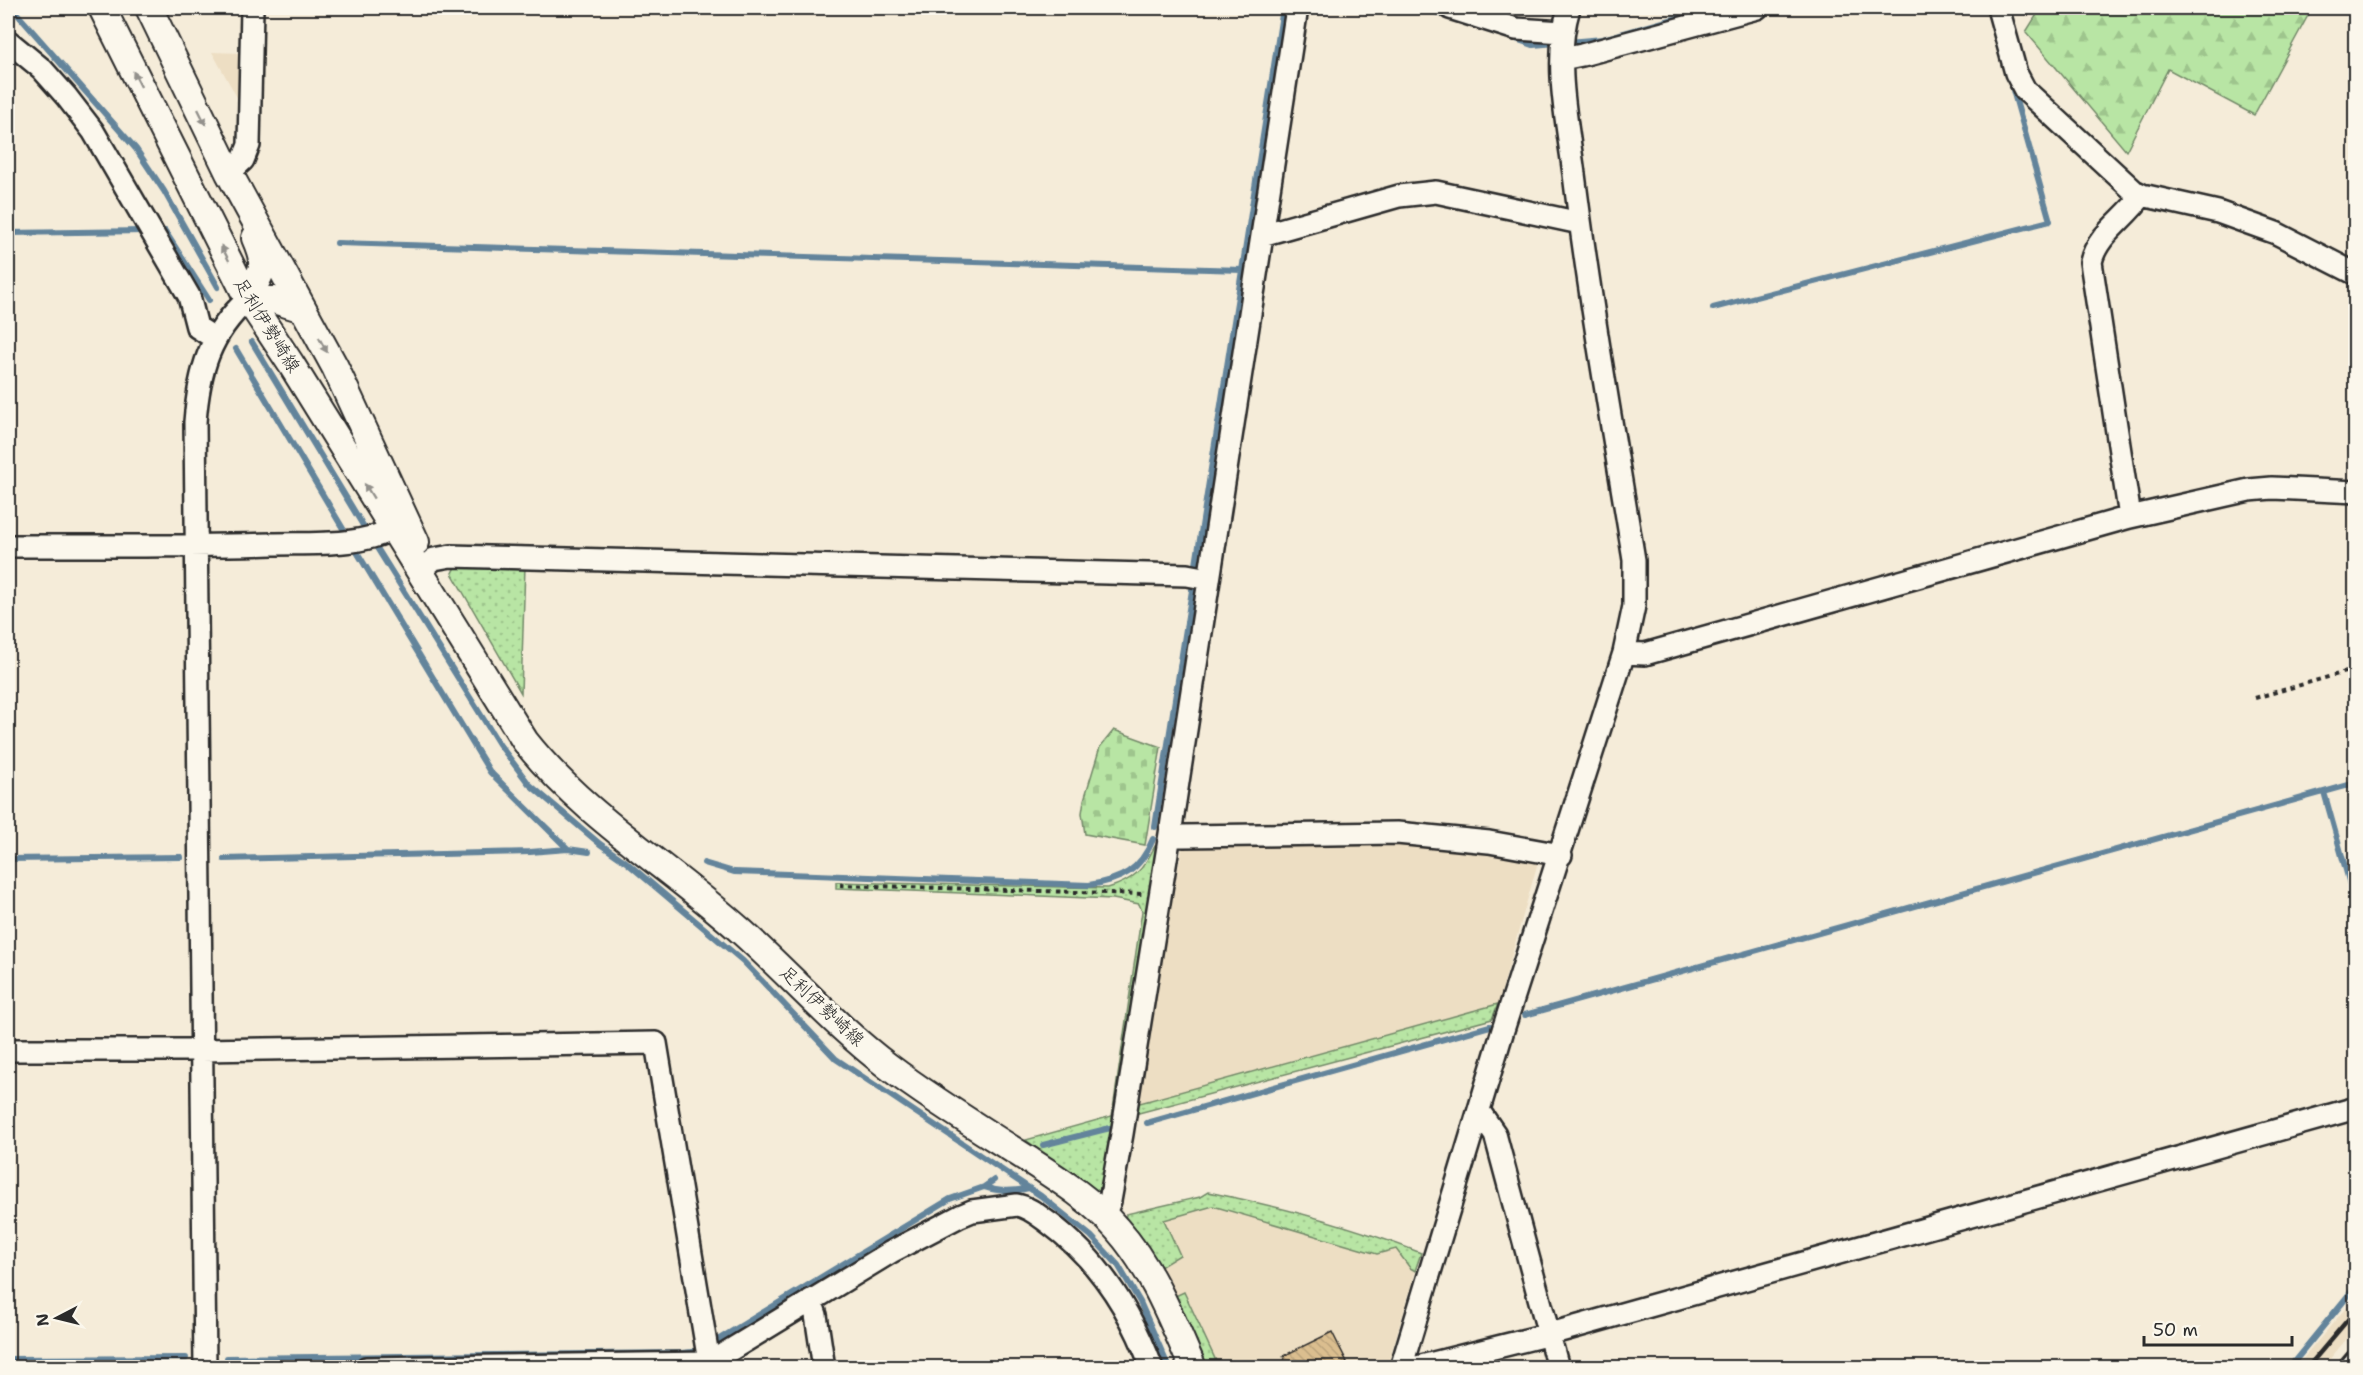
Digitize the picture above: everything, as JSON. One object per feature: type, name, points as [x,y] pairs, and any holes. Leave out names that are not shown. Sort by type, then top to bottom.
[{"type":"main road","name":"足利伊勢崎線","points":[[102,8],[248,299],[291,364],[525,741],[566,787],[741,931],[834,1020],[890,1067],[1047,1172],[1104,1215],[1118,1230],[1145,1268],[1193,1368]]},
{"type":"main road","name":"足利伊勢崎線","points":[[149,8],[229,173],[340,378],[457,630]]},
{"type":"main road","points":[[229,173],[228,186],[256,240],[262,261],[262,271],[248,299],[274,300],[303,309]]},
{"type":"street","points":[[229,173],[243,160],[249,145],[252,8]]},
{"type":"street","points":[[1104,1215],[1110,1201],[1122,1134],[1170,834],[1297,8]]},
{"type":"street","points":[[1450,8],[1516,29],[1563,32]]},
{"type":"street","points":[[1401,1368],[1503,1030],[1624,653],[1634,606],[1634,560],[1580,223],[1562,83],[1563,32],[1569,8]]},
{"type":"street","points":[[1562,59],[1757,8]]},
{"type":"street","points":[[1998,8],[2016,73],[2025,90],[2134,191],[2142,195],[2218,212],[2276,232],[2354,269]]},
{"type":"street","points":[[8,41],[42,69],[93,131],[189,296],[197,327],[214,338]]},
{"type":"street","points":[[1262,235],[1400,196],[1436,192],[1580,223]]},
{"type":"street","points":[[2130,517],[2091,262],[2099,243],[2135,206],[2142,195]]},
{"type":"street","points":[[205,1368],[196,403],[214,338],[230,315],[248,299]]},
{"type":"street","points":[[1624,653],[1645,654],[2130,517],[2249,489],[2355,492]]},
{"type":"street","points":[[8,546],[197,546],[339,542],[382,535],[393,529]]},
{"type":"street","points":[[427,565],[434,559],[451,556],[1187,575],[1209,579]]},
{"type":"street","points":[[1170,834],[1183,836],[1397,833],[1488,842],[1561,855]]},
{"type":"street","points":[[8,1050],[202,1050],[656,1042],[710,1365]]},
{"type":"street","points":[[1413,1368],[1550,1334],[2355,1108]]},
{"type":"street","points":[[1479,1111],[1495,1134],[1558,1368]]},
{"type":"street","points":[[366,1368],[710,1365],[891,1252],[960,1216],[998,1206],[1023,1206],[1054,1227],[1098,1269],[1131,1318],[1152,1368]]},
{"type":"street","points":[[811,1300],[816,1315],[824,1368]]},
{"type":"street","points":[[2350,1368],[2355,1361]]},
{"type":"path","points":[[2256,698],[2355,669]]},
{"type":"path","points":[[840,885],[1127,893],[1160,896]]},
{"type":"shaded area","points":[[212,52],[242,53],[239,101]]},
{"type":"shaded area","points":[[1394,839],[1538,862],[1498,1004],[1136,1104],[1182,849],[1307,840]]},
{"type":"shaded area","points":[[1208,1192],[1253,1201],[1395,1243],[1421,1253],[1388,1364],[1378,1368],[1206,1367],[1216,1360],[1184,1292],[1173,1297],[1157,1269],[1167,1263],[1126,1214],[1200,1197]]},
{"type":"shaded area","points":[[2355,1297],[2355,1329],[2323,1367],[2296,1367]]},
{"type":"green space","points":[[2041,8],[2309,8],[2311,10],[2254,115],[2168,69],[2126,151],[2026,32]]},
{"type":"green space","points":[[457,563],[525,566],[521,693],[452,573]]},
{"type":"green space","points":[[1114,730],[1161,747],[1145,845],[1085,834],[1082,813],[1084,800],[1100,747]]},
{"type":"green space","points":[[1155,846],[1159,846],[1104,1199],[1026,1140],[1112,1116],[1142,911],[1139,904],[1113,899],[836,888],[836,882],[1108,888],[1137,873]]},
{"type":"green space","points":[[1498,1004],[1492,1019],[1135,1114],[1136,1104]]},
{"type":"green space","points":[[1208,1192],[1316,1218],[1370,1234],[1421,1253],[1415,1271],[1410,1268],[1396,1249],[1377,1254],[1213,1206],[1164,1220],[1180,1255],[1157,1269],[1125,1221],[1126,1214],[1200,1197]]},
{"type":"green space","points":[[1184,1292],[1216,1361],[1205,1366],[1173,1297]]},
{"type":"building","points":[[1332,1332],[1347,1362],[1336,1368],[1288,1368],[1283,1356]]},
{"type":"waterway","points":[[12,8],[136,149],[164,191],[218,287]]},
{"type":"waterway","points":[[1155,827],[1283,8]]},
{"type":"waterway","points":[[1422,8],[1450,17]]},
{"type":"waterway","points":[[1510,37],[1533,45],[1603,39],[1713,8]]},
{"type":"waterway","points":[[1713,308],[2050,221],[2011,83]]},
{"type":"waterway","points":[[8,233],[145,231]]},
{"type":"waterway","points":[[155,231],[165,231],[209,300]]},
{"type":"waterway","points":[[337,243],[1242,270]]},
{"type":"waterway","points":[[252,342],[367,532]]},
{"type":"waterway","points":[[236,349],[348,537]]},
{"type":"waterway","points":[[377,548],[499,744],[529,784],[743,961],[836,1059],[1041,1196],[1091,1236],[1118,1265],[1140,1302],[1169,1368]]},
{"type":"waterway","points":[[357,552],[490,772],[568,849]]},
{"type":"waterway","points":[[1525,1015],[2356,783]]},
{"type":"waterway","points":[[2324,792],[2356,906]]},
{"type":"waterway","points":[[704,863],[734,872],[1089,885],[1111,880],[1128,872],[1142,859],[1153,839]]},
{"type":"waterway","points":[[224,859],[530,852],[568,849],[589,852]]},
{"type":"waterway","points":[[8,859],[181,857]]},
{"type":"waterway","points":[[1147,1123],[1490,1026]]},
{"type":"waterway","points":[[1043,1145],[1110,1128]]},
{"type":"waterway","points":[[711,1344],[950,1199],[984,1187],[994,1180]]},
{"type":"waterway","points":[[984,1187],[1006,1191],[1029,1188]]},
{"type":"waterway","points":[[2289,1368],[2356,1286]]},
{"type":"waterway","points":[[227,1358],[682,1353],[702,1348]]},
{"type":"waterway","points":[[8,1359],[186,1358]]},
{"type":"railway","points":[[2307,1368],[2356,1310]]}]
